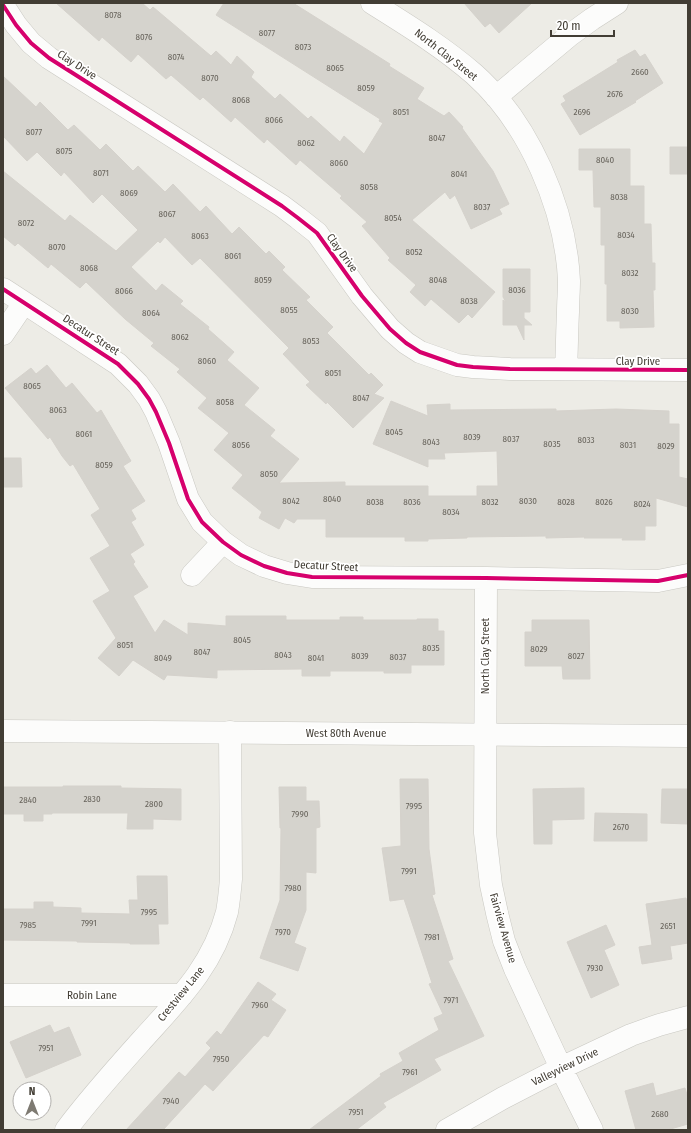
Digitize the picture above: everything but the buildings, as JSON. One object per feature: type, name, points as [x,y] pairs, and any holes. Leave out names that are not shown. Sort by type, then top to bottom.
[{"type":"street","name":"North Clay Street","points":[[372,3],[427,38],[474,75],[496,98],[517,126],[539,164],[555,203],[564,240],[569,282],[566,369]]},
{"type":"street","points":[[496,98],[570,35],[617,3]]},
{"type":"street","name":"Clay Drive","points":[[3,5],[16,25],[31,43],[49,58],[282,206],[317,233],[362,296],[390,329],[410,346],[420,352],[457,365],[474,367],[510,369],[688,370]]},
{"type":"street","name":"Decatur Street","points":[[3,289],[118,364],[138,384],[156,412],[169,443],[188,499],[202,522],[223,542],[241,555],[264,566],[288,573],[312,577],[658,581],[688,575]]},
{"type":"street","points":[[3,334],[24,303]]},
{"type":"street","points":[[192,575],[223,542]]},
{"type":"street","name":"North Clay Street","points":[[485,734],[486,578]]},
{"type":"street","name":"West 80th Avenue","points":[[3,731],[688,736]]},
{"type":"street","name":"Crestview Lane","points":[[66,1130],[200,972],[210,956],[220,932],[227,912],[231,879],[230,732]]},
{"type":"street","name":"Fairview Avenue","points":[[485,734],[485,833],[491,885],[504,941],[561,1068],[592,1130]]},
{"type":"street","name":"Robin Lane","points":[[3,995],[182,995]]},
{"type":"street","name":"Valleyview Drive","points":[[447,1130],[503,1098],[561,1068],[631,1035],[688,1017]]},
{"type":"cycle path","points":[[3,5],[16,25],[31,43],[49,58],[282,206],[317,233],[362,296],[390,329],[406,343],[420,352],[457,365],[473,367],[510,369],[688,370]]},
{"type":"cycle path","points":[[3,289],[118,364],[138,384],[156,412],[169,443],[188,499],[202,522],[223,542],[241,555],[264,566],[287,573],[312,577],[658,581],[688,575]]}]
